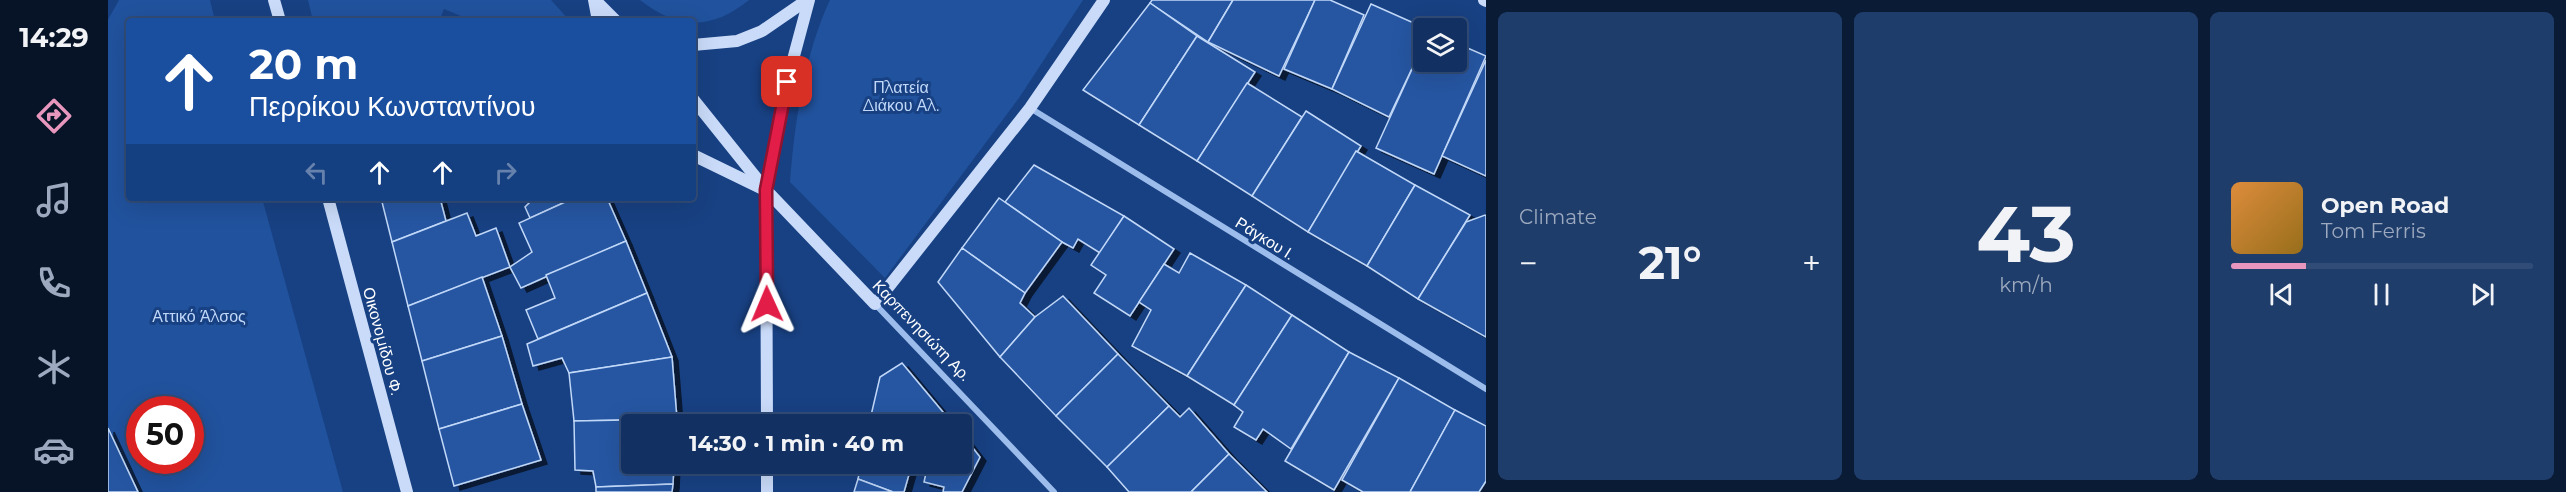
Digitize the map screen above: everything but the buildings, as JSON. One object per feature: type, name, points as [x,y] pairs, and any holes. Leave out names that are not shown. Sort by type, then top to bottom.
[{"type":"street","points":[[274,0],[279,18]]},
{"type":"street","points":[[595,0],[598,18]]},
{"type":"street","points":[[595,0],[613,18]]},
{"type":"street","points":[[696,45],[737,42],[762,31],[808,0]]},
{"type":"street","points":[[767,414],[766,190],[787,82],[808,0]]},
{"type":"street","points":[[875,304],[1030,108],[1104,0]]},
{"type":"street","name":"Καρπενησιώτη Αρ.","points":[[696,103],[766,190],[1054,492]]},
{"type":"street","name":"Ράγκου Ι.","points":[[1030,108],[1486,389]]},
{"type":"street","name":"Καρπενησιώτη Αρ.","points":[[696,156],[766,190]]},
{"type":"street","name":"Οικονομίδου Φ.","points":[[329,201],[407,492]]},
{"type":"street","points":[[767,474],[767,492]]},
{"type":"green space","name":"Αττικό Άλσος","points":[[119,0],[210,0],[214,18],[126,18],[126,201],[263,201],[343,492],[108,492],[108,20]]},
{"type":"green space","points":[[308,0],[551,0],[567,18],[466,18],[444,9],[440,18],[312,18]]},
{"type":"green space","points":[[640,0],[749,0],[722,17],[708,21],[696,22],[696,18],[671,18]]},
{"type":"green space","name":"Πλατεία Διάκου Αλ.","points":[[830,0],[1083,0],[1019,98],[885,278],[790,182],[794,137],[807,65],[821,20]]},
{"type":"route","points":[[767,304],[766,190],[787,82]]}]
